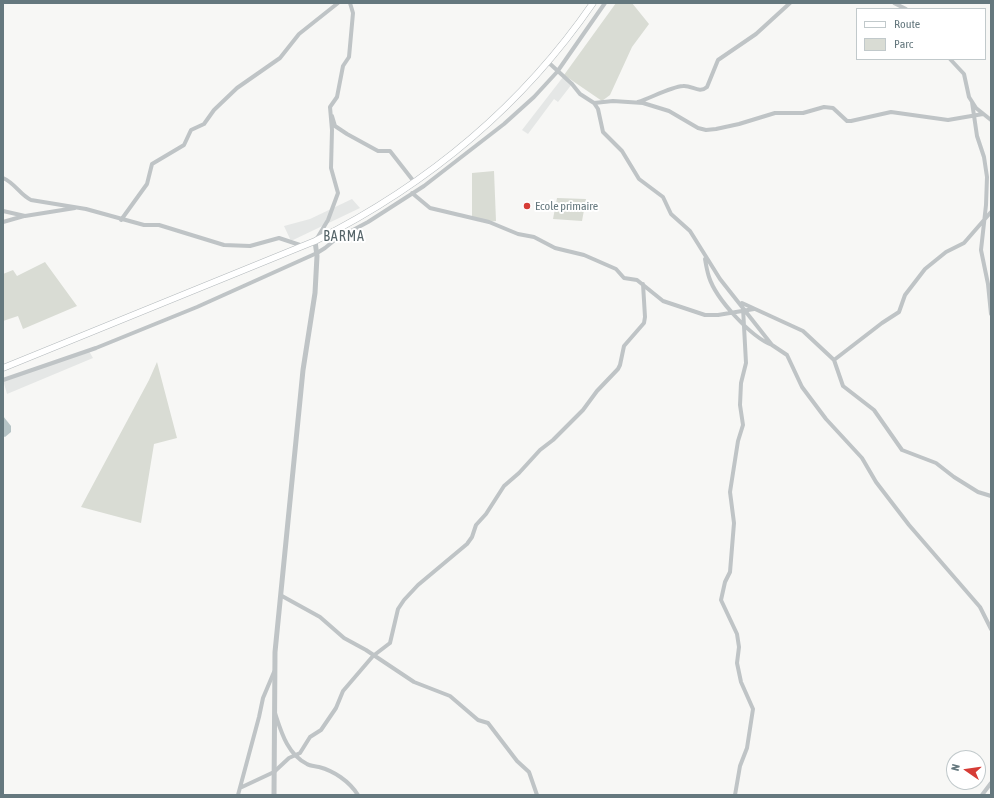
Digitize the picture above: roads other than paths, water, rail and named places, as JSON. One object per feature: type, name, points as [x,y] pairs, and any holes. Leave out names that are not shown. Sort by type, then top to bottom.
[{"type":"main road","points":[[3,368],[315,241],[352,222],[415,183],[477,134],[512,102],[548,62],[593,3]]},
{"type":"street","points":[[121,220],[147,184],[152,164],[184,145],[191,130],[204,124],[214,110],[237,88],[280,58],[299,34],[338,3]]},
{"type":"street","points":[[274,795],[274,672],[304,370],[315,293],[317,253],[315,241],[328,220],[338,193],[331,168],[332,130],[330,114],[331,104],[337,97],[343,66],[349,57],[353,13],[350,3]]},
{"type":"street","points":[[3,380],[96,348],[204,304],[317,253],[336,239],[368,222],[460,159],[504,124],[534,97],[557,72],[606,3]]},
{"type":"street","points":[[637,103],[680,86],[689,86],[700,91],[703,90],[706,87],[718,60],[756,34],[790,3]]},
{"type":"street","points":[[894,3],[904,8]]},
{"type":"street","points":[[951,60],[964,74],[967,90],[972,102],[987,177],[981,250],[988,284],[991,314]]},
{"type":"street","points":[[548,62],[557,72],[572,84],[580,94],[594,103],[598,109],[603,132],[622,151],[639,179],[663,197],[671,214],[690,231],[720,278],[772,345]]},
{"type":"street","points":[[594,103],[613,101],[637,103],[669,111],[698,128],[706,130],[724,127],[775,112],[803,113],[824,107],[833,108],[847,120],[851,121],[891,112],[948,120],[974,114],[984,114]]},
{"type":"street","points":[[972,102],[991,120]]},
{"type":"street","points":[[330,114],[336,126],[347,134],[378,151],[390,151],[415,183]]},
{"type":"street","points":[[3,178],[12,182],[26,198],[31,200],[79,208],[144,225],[159,225],[224,245],[250,246],[279,238],[303,246]]},
{"type":"street","points":[[412,193],[430,208],[489,222],[518,234],[534,237],[555,248],[584,255],[616,269],[624,278],[633,278],[663,301],[705,315],[733,313],[754,309]]},
{"type":"street","points":[[3,222],[25,216],[79,208]]},
{"type":"street","points":[[3,211],[25,216]]},
{"type":"street","points":[[834,360],[882,323],[899,312],[905,295],[925,269],[946,252],[964,243],[991,212]]},
{"type":"street","points":[[704,255],[709,278],[726,305],[743,324],[764,342],[772,345],[787,355],[802,387],[826,420],[862,458],[876,482],[909,525],[980,608],[991,629]]},
{"type":"street","points":[[242,787],[274,772],[288,758],[300,753],[310,737],[321,730],[336,708],[343,691],[373,656],[390,643],[398,609],[404,600],[418,585],[467,544],[476,525],[486,514],[504,486],[583,410],[597,391],[618,369],[624,346],[644,323],[645,317],[642,284]]},
{"type":"street","points":[[739,302],[803,331],[834,360],[843,386],[874,410],[902,450],[936,463],[954,477],[978,492],[991,496]]},
{"type":"street","points":[[734,795],[740,766],[747,748],[753,709],[741,682],[737,663],[739,647],[737,634],[721,600],[725,582],[730,572],[734,523],[730,492],[738,441],[743,424],[740,406],[741,383],[746,363],[743,324],[744,310]]},
{"type":"street","points":[[282,596],[320,617],[344,638],[414,682],[450,696],[478,720],[493,726],[500,742],[529,772],[537,795]]},
{"type":"street","points":[[238,795],[242,787],[263,698],[274,672]]},
{"type":"street","points":[[274,709],[283,736],[290,750],[308,765],[319,767],[338,775],[348,783],[358,795]]},
{"type":"street","points":[[982,795],[991,783]]},
{"type":"place","name":"Ecole primaire","points":[[527,206]]},
{"type":"district","name":"BARMA","points":[[344,237]]}]
